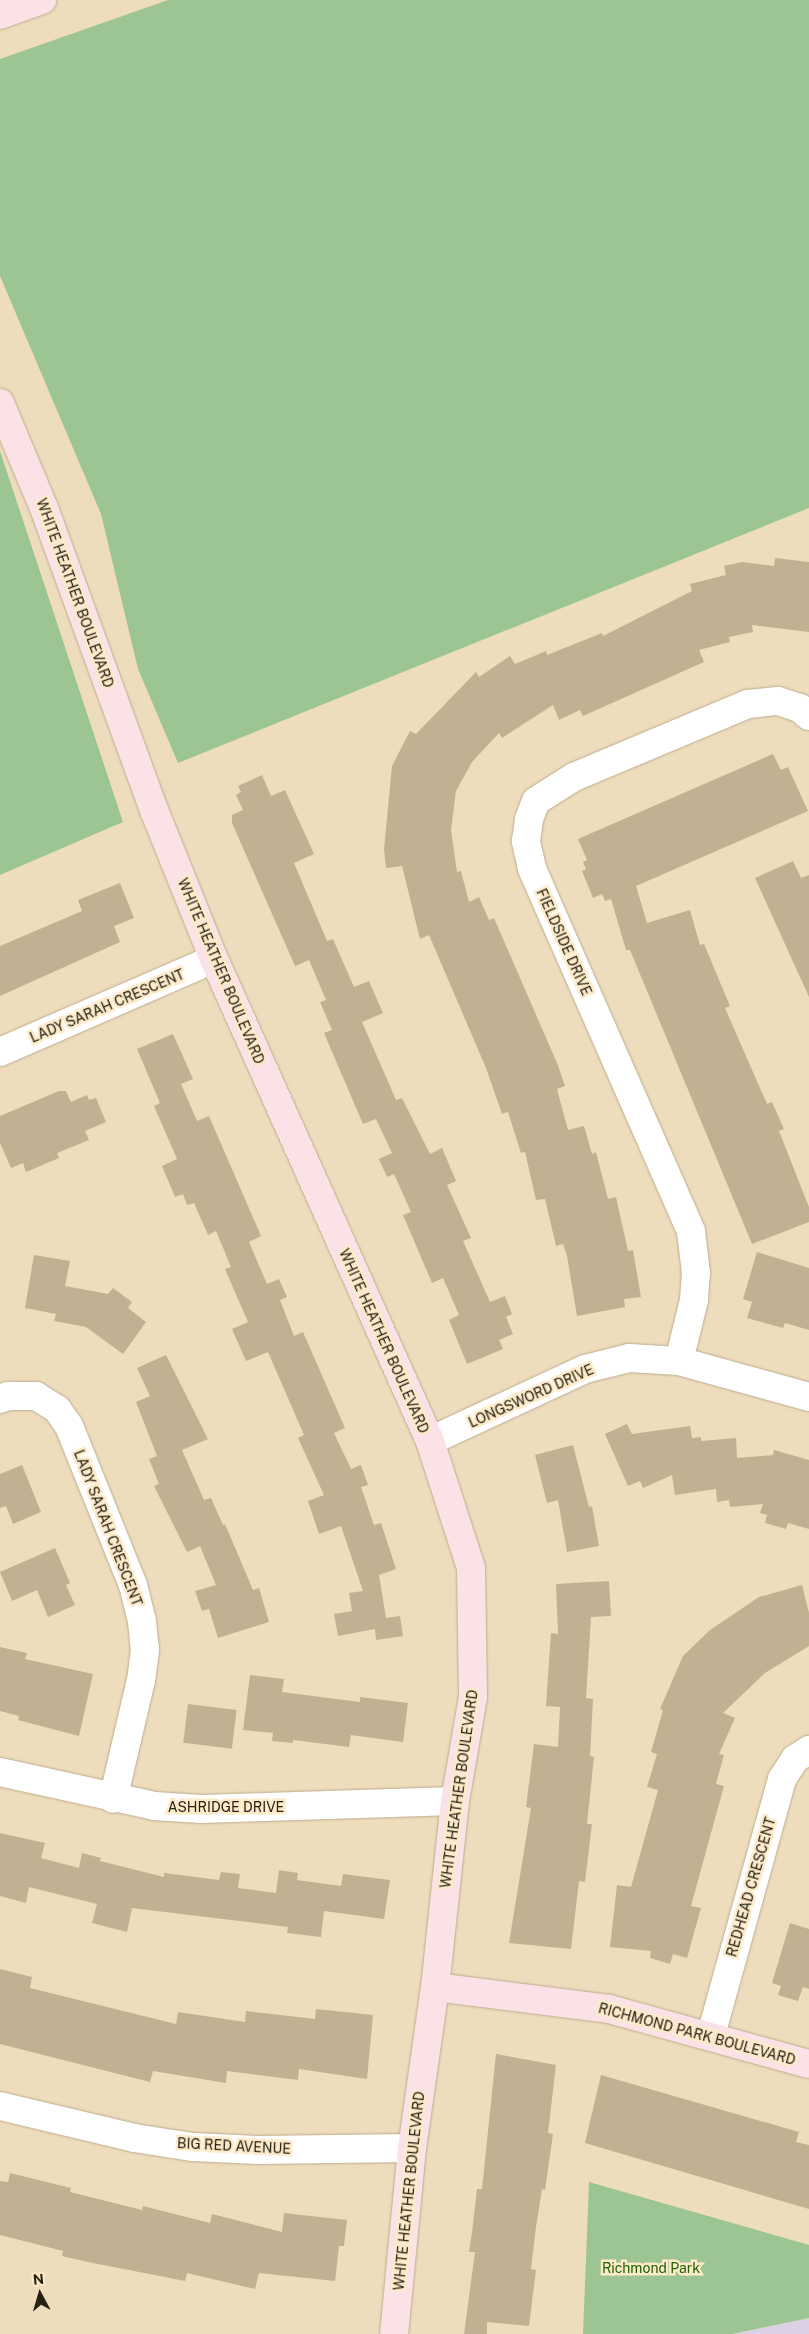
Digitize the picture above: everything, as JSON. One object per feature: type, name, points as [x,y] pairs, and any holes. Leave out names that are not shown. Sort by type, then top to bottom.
[{"type":"street","points":[[0,15],[42,0]]},
{"type":"street","name":"WHITE HEATHER BOULEVARD","points":[[0,403],[44,508],[154,810],[214,959],[430,1441],[471,1568],[473,1697],[455,1801],[435,1987],[412,2148],[394,2334]]},
{"type":"street","name":"FIELDSIDE DRIVE","points":[[679,1361],[694,1300],[696,1273],[691,1231],[532,868],[526,841],[529,819],[536,801],[574,777],[748,704],[778,701],[800,708],[809,716]]},
{"type":"street","name":"LADY SARAH CRESCENT","points":[[0,1052],[214,959]]},
{"type":"street","name":"LONGSWORD DRIVE","points":[[430,1441],[607,1362],[629,1358],[679,1361],[809,1397]]},
{"type":"street","name":"LADY SARAH CRESCENT","points":[[0,1400],[8,1396],[36,1396],[57,1409],[69,1426],[133,1585],[142,1622],[145,1649],[141,1680],[113,1799]]},
{"type":"street","name":"REDHEAD CRESCENT","points":[[711,2035],[782,1780],[795,1759],[809,1750]]},
{"type":"street","name":"ASHRIDGE DRIVE","points":[[0,1772],[113,1799],[154,1806],[201,1809],[455,1801]]},
{"type":"street","name":"RICHMOND PARK BOULEVARD","points":[[435,1987],[609,2009],[711,2035],[809,2064]]},
{"type":"street","name":"BIG RED AVENUE","points":[[0,2106],[134,2138],[193,2147],[257,2150],[412,2148]]},
{"type":"shaded area","points":[[809,2318],[809,2334],[732,2334]]},
{"type":"green space","points":[[168,0],[809,0],[809,508],[178,763],[138,669],[101,514],[0,276],[0,59]]},
{"type":"green space","points":[[0,451],[123,822],[0,875]]},
{"type":"green space","name":"Richmond Park","points":[[589,2182],[809,2245],[809,2318],[732,2334],[583,2334]]},
{"type":"building","points":[[775,558],[809,562],[809,632],[752,625],[753,632],[729,637],[730,642],[699,650],[704,662],[583,716],[580,710],[559,720],[553,705],[502,738],[499,733],[472,762],[456,791],[451,830],[457,872],[461,871],[469,902],[479,897],[489,920],[494,918],[557,1063],[565,1086],[557,1089],[568,1130],[584,1126],[592,1154],[596,1152],[608,1199],[616,1197],[628,1251],[633,1250],[641,1297],[624,1299],[625,1307],[577,1316],[567,1256],[563,1244],[556,1246],[545,1199],[536,1200],[525,1152],[521,1153],[508,1112],[502,1114],[486,1068],[429,935],[420,939],[402,866],[386,868],[384,849],[392,766],[410,731],[416,734],[476,672],[479,677],[510,656],[515,664],[546,651],[547,655],[602,633],[603,636],[692,591],[690,584],[726,575],[724,566],[742,562],[774,566]]},
{"type":"building","points":[[773,754],[781,770],[788,767],[808,811],[636,886],[647,923],[690,910],[700,945],[704,944],[730,1006],[725,1008],[767,1104],[772,1102],[784,1129],[779,1131],[809,1207],[809,1222],[752,1244],[630,950],[626,950],[611,899],[605,901],[602,894],[593,898],[582,871],[586,869],[583,862],[587,860],[578,839]]},
{"type":"building","points":[[262,775],[271,796],[285,790],[314,854],[294,863],[327,941],[333,939],[354,987],[369,981],[383,1013],[362,1022],[396,1100],[402,1098],[430,1154],[442,1148],[456,1181],[447,1185],[471,1238],[463,1241],[490,1302],[505,1296],[512,1314],[506,1317],[513,1334],[499,1340],[503,1349],[467,1364],[449,1320],[459,1315],[443,1278],[432,1283],[403,1215],[411,1212],[394,1174],[387,1177],[379,1159],[392,1153],[376,1119],[363,1124],[324,1033],[332,1030],[320,1002],[326,1000],[309,960],[295,966],[232,823],[232,815],[243,810],[236,795],[241,792],[238,786]]},
{"type":"building","points":[[793,861],[801,878],[809,875],[809,997],[755,878]]},
{"type":"building","points":[[120,883],[134,918],[114,926],[120,942],[0,996],[0,946],[82,911],[78,900]]},
{"type":"building","points":[[173,1034],[193,1079],[181,1084],[197,1121],[209,1116],[261,1236],[249,1242],[267,1284],[279,1279],[287,1297],[280,1300],[294,1336],[303,1332],[345,1428],[334,1433],[351,1469],[361,1465],[368,1485],[361,1487],[374,1525],[381,1523],[396,1569],[379,1575],[386,1618],[400,1616],[403,1636],[376,1640],[375,1629],[338,1636],[334,1614],[352,1611],[349,1593],[363,1591],[341,1526],[319,1534],[308,1501],[324,1495],[298,1438],[304,1435],[268,1352],[246,1361],[232,1329],[248,1322],[225,1269],[231,1267],[216,1231],[208,1235],[194,1203],[187,1205],[183,1194],[175,1197],[162,1166],[177,1159],[154,1106],[160,1103],[137,1049]]},
{"type":"building","points":[[59,1091],[66,1091],[71,1102],[87,1095],[89,1100],[96,1098],[106,1122],[85,1131],[89,1140],[57,1153],[59,1158],[26,1172],[23,1163],[11,1168],[0,1143],[0,1116]]},
{"type":"building","points":[[757,1252],[809,1268],[809,1330],[785,1323],[783,1328],[747,1318],[752,1302],[743,1299]]},
{"type":"building","points":[[34,1255],[70,1261],[65,1286],[108,1294],[113,1288],[132,1302],[128,1308],[146,1322],[123,1354],[86,1327],[54,1321],[56,1314],[25,1308]]},
{"type":"building","points":[[166,1355],[208,1439],[182,1450],[204,1500],[211,1498],[223,1525],[225,1524],[253,1590],[259,1588],[269,1622],[218,1638],[209,1609],[202,1611],[195,1591],[216,1585],[200,1546],[187,1552],[154,1486],[159,1484],[149,1459],[157,1456],[136,1402],[150,1396],[137,1368]]},
{"type":"building","points":[[627,1424],[632,1434],[690,1426],[692,1438],[701,1437],[701,1441],[736,1438],[737,1458],[773,1455],[774,1450],[809,1460],[809,1529],[788,1523],[786,1529],[765,1523],[767,1515],[760,1513],[763,1504],[730,1507],[729,1500],[717,1502],[716,1489],[675,1495],[672,1475],[643,1488],[640,1481],[628,1486],[605,1434]]},
{"type":"building","points":[[573,1445],[589,1507],[592,1506],[599,1546],[567,1552],[558,1500],[547,1503],[535,1455]]},
{"type":"building","points":[[22,1465],[41,1512],[13,1524],[6,1506],[0,1508],[0,1474]]},
{"type":"building","points":[[55,1548],[70,1583],[66,1585],[75,1605],[48,1617],[37,1590],[12,1601],[0,1572]]},
{"type":"building","points":[[609,1581],[611,1616],[591,1617],[586,1698],[593,1699],[590,1756],[594,1757],[587,1824],[592,1824],[585,1882],[579,1881],[571,1949],[509,1943],[531,1808],[526,1807],[534,1744],[558,1747],[560,1707],[546,1706],[551,1633],[558,1634],[556,1584]]},
{"type":"building","points":[[802,1585],[809,1613],[809,1646],[765,1673],[723,1713],[735,1718],[719,1754],[724,1755],[716,1784],[724,1786],[691,1906],[701,1908],[687,1958],[673,1954],[670,1964],[650,1958],[651,1951],[610,1947],[617,1885],[631,1887],[658,1790],[647,1787],[657,1754],[651,1752],[663,1710],[660,1709],[683,1656],[710,1630],[759,1597]]},
{"type":"building","points":[[0,1647],[27,1653],[25,1659],[93,1674],[79,1736],[18,1720],[19,1716],[0,1711]]},
{"type":"building","points":[[250,1675],[284,1679],[282,1692],[360,1702],[360,1697],[408,1703],[403,1742],[351,1735],[349,1747],[293,1740],[293,1743],[272,1741],[273,1733],[243,1730]]},
{"type":"building","points":[[188,1704],[237,1710],[232,1749],[183,1743]]},
{"type":"building","points":[[0,1833],[45,1843],[41,1858],[79,1868],[82,1853],[101,1858],[100,1861],[164,1877],[164,1873],[219,1880],[221,1872],[240,1874],[238,1888],[276,1893],[279,1870],[298,1873],[297,1880],[341,1886],[343,1874],[390,1880],[384,1919],[324,1911],[321,1937],[287,1933],[288,1927],[132,1908],[127,1932],[92,1923],[97,1904],[29,1887],[26,1903],[0,1896]]},
{"type":"building","points":[[790,1923],[809,1929],[809,1989],[803,1987],[798,2001],[778,1995],[781,1986],[772,1983]]},
{"type":"building","points":[[0,1969],[32,1977],[30,1988],[176,2024],[178,2012],[245,2022],[246,2011],[315,2019],[316,2009],[373,2015],[367,2079],[299,2069],[298,2080],[227,2071],[226,2083],[153,2071],[150,2082],[0,2044]]},
{"type":"building","points":[[496,2054],[556,2065],[548,2133],[553,2134],[545,2190],[542,2189],[536,2227],[531,2269],[536,2270],[529,2326],[487,2322],[487,2334],[464,2334],[475,2252],[469,2252],[477,2189],[482,2189]]},
{"type":"building","points":[[601,2075],[799,2132],[796,2142],[809,2145],[809,2209],[585,2143]]},
{"type":"building","points":[[10,2173],[71,2188],[70,2192],[142,2210],[143,2206],[210,2223],[212,2214],[282,2232],[284,2213],[347,2220],[344,2246],[339,2246],[335,2281],[259,2273],[255,2289],[187,2273],[185,2281],[62,2256],[63,2251],[0,2235],[0,2181],[8,2182]]}]
